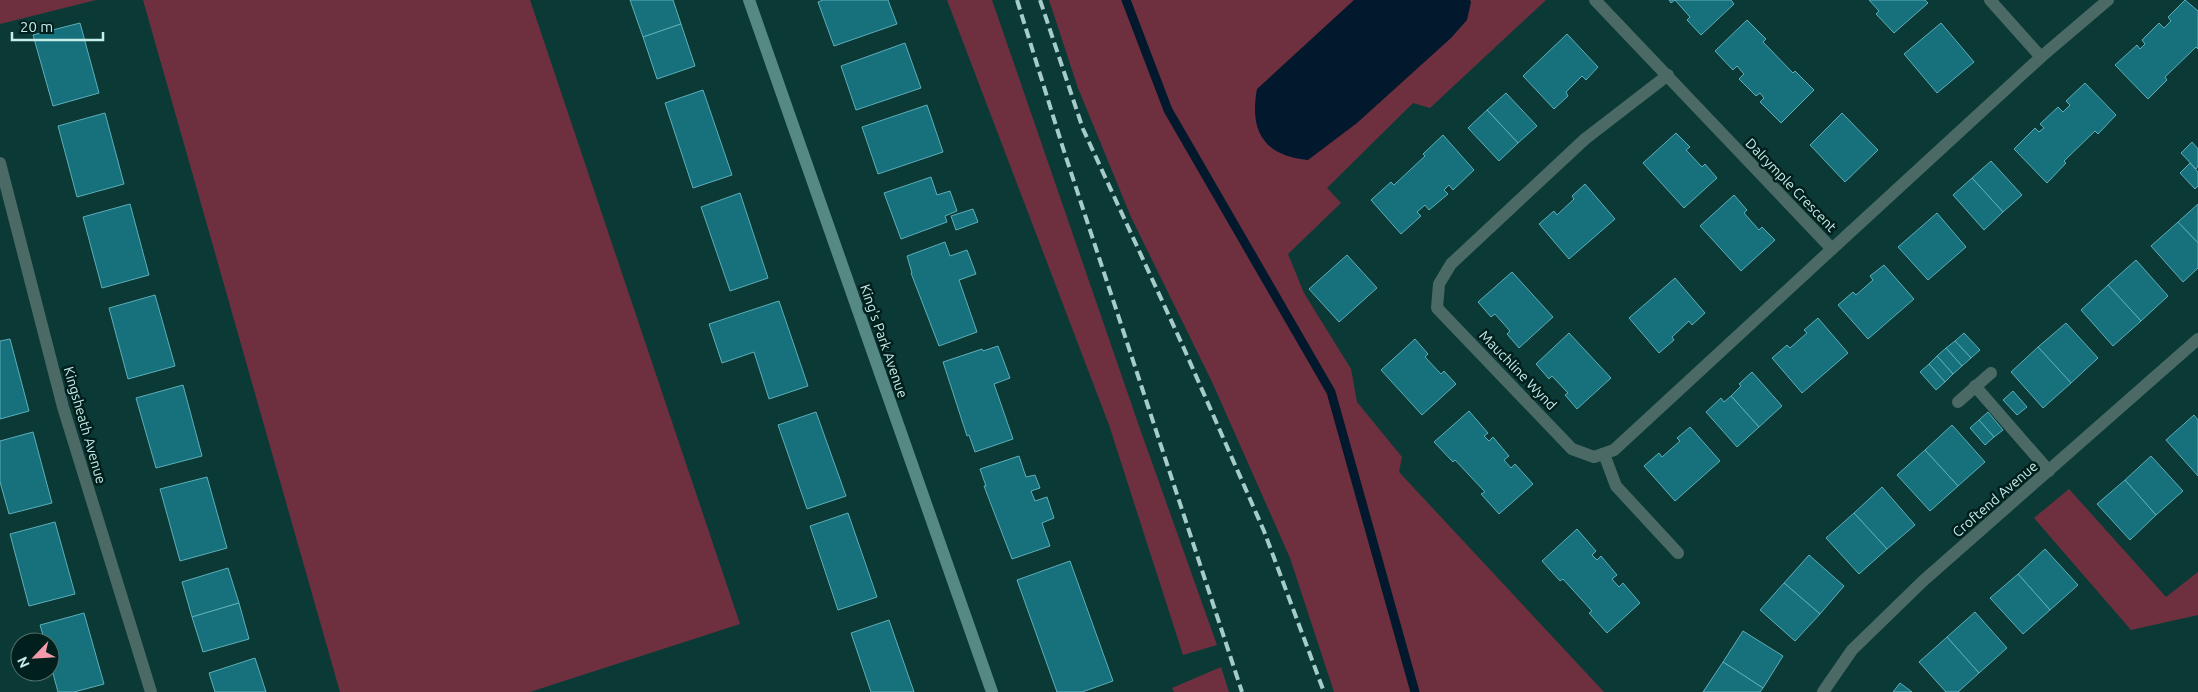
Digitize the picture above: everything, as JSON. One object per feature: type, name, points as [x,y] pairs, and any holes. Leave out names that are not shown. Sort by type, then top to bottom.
[{"type":"main road","name":"King's Park Avenue","points":[[749,0],[992,692]]},
{"type":"street","name":"Dalrymple Crescent","points":[[1595,0],[1832,249],[2041,57],[2108,0]]},
{"type":"street","points":[[1990,0],[2041,57]]},
{"type":"street","name":"Mauchline Wynd","points":[[1604,454],[1594,457],[1572,449],[1438,308],[1439,284],[1451,264],[1586,139],[1668,76]]},
{"type":"street","name":"Kingsheath Avenue","points":[[0,163],[63,408],[151,692]]},
{"type":"street","points":[[1678,553],[1616,486],[1604,454],[1614,450],[1832,249]]},
{"type":"street","name":"Croftend Avenue","points":[[1823,692],[1852,650],[1923,581],[2198,339]]},
{"type":"street","points":[[1958,402],[1991,373]]},
{"type":"street","points":[[1976,386],[2049,471]]},
{"type":"shaded area","points":[[0,0],[96,0],[0,24]]},
{"type":"shaded area","points":[[143,0],[530,0],[740,624],[530,692],[340,692]]},
{"type":"shaded area","points":[[947,0],[992,0],[1139,426],[1217,645],[1183,655],[1109,425]]},
{"type":"shaded area","points":[[1049,0],[1546,0],[1430,108],[1413,103],[1327,188],[1341,203],[1288,254],[1304,293],[1351,369],[1357,402],[1402,457],[1399,472],[1604,692],[1334,692],[1290,558],[1213,384],[1131,217],[1078,88]]},
{"type":"shaded area","points":[[2069,489],[2166,597],[2198,572],[2198,615],[2131,630],[2034,518]]},
{"type":"shaded area","points":[[1221,667],[1229,692],[1174,692],[1172,688]]},
{"type":"water","points":[[1354,0],[1470,0],[1471,2],[1467,20],[1451,38],[1357,123],[1308,160],[1293,158],[1280,153],[1270,147],[1258,129],[1255,117],[1257,89]]},
{"type":"building","points":[[630,0],[673,0],[681,24],[643,37]]},
{"type":"building","points":[[823,0],[888,0],[897,24],[834,46],[818,2]]},
{"type":"building","points":[[1675,0],[1731,0],[1734,4],[1701,35],[1687,20],[1690,17]]},
{"type":"building","points":[[1869,0],[1925,0],[1928,3],[1894,33],[1876,14],[1879,11]]},
{"type":"building","points":[[2185,0],[2198,11],[2198,49],[2196,47],[2165,77],[2167,80],[2148,99],[2115,65],[2137,45],[2140,49],[2145,44],[2142,40],[2159,23],[2164,28],[2171,21],[2168,17]]},
{"type":"building","points":[[1747,20],[1766,39],[1763,42],[1793,73],[1795,71],[1814,90],[1781,123],[1760,102],[1764,98],[1760,93],[1756,96],[1739,79],[1744,74],[1737,66],[1733,70],[1715,51]]},
{"type":"building","points":[[80,23],[99,93],[53,106],[33,35]]},
{"type":"building","points":[[1941,23],[1974,62],[1937,93],[1904,54]]},
{"type":"building","points":[[681,24],[695,66],[657,79],[643,37]]},
{"type":"building","points":[[1567,34],[1598,67],[1586,80],[1582,76],[1566,92],[1568,96],[1554,109],[1523,76]]},
{"type":"building","points":[[905,43],[921,88],[856,110],[841,66]]},
{"type":"building","points":[[2085,83],[2116,115],[2098,134],[2095,131],[2064,161],[2066,163],[2047,183],[2014,149],[2035,128],[2039,132],[2044,128],[2040,124],[2058,107],[2063,112],[2070,105],[2066,101]]},
{"type":"building","points":[[703,90],[732,175],[693,188],[665,103]]},
{"type":"building","points":[[1506,93],[1537,126],[1518,143],[1487,110]]},
{"type":"building","points":[[927,105],[943,152],[878,174],[862,127]]},
{"type":"building","points":[[1487,110],[1518,143],[1499,161],[1468,128]]},
{"type":"building","points":[[105,113],[124,184],[77,197],[58,126]]},
{"type":"building","points":[[1842,113],[1878,150],[1845,182],[1810,145]]},
{"type":"building","points":[[1676,133],[1690,147],[1686,150],[1702,167],[1705,164],[1717,178],[1684,208],[1643,163]]},
{"type":"building","points":[[1443,135],[1474,170],[1453,190],[1449,185],[1444,190],[1448,194],[1429,210],[1425,205],[1417,212],[1421,216],[1401,234],[1371,200],[1391,182],[1394,185],[1425,156],[1423,154]]},
{"type":"building","points":[[2192,142],[2198,149],[2198,166],[2196,169],[2181,153]]},
{"type":"building","points":[[1991,161],[2022,195],[2003,212],[1972,178]]},
{"type":"building","points":[[2190,163],[2198,172],[2198,186],[2195,189],[2180,173]]},
{"type":"building","points":[[931,177],[937,195],[950,191],[957,211],[945,216],[947,222],[901,239],[884,193]]},
{"type":"building","points":[[1972,178],[2003,212],[1984,230],[1953,195]]},
{"type":"building","points":[[1585,184],[1615,219],[1569,259],[1539,224],[1554,211],[1557,215],[1574,199],[1572,196]]},
{"type":"building","points":[[740,193],[768,278],[730,291],[701,207]]},
{"type":"building","points":[[1734,195],[1747,210],[1744,213],[1759,230],[1762,227],[1775,240],[1741,271],[1700,226]]},
{"type":"building","points":[[130,204],[149,275],[102,288],[83,217]]},
{"type":"building","points":[[2198,204],[2198,243],[2178,222]]},
{"type":"building","points":[[973,209],[978,222],[956,230],[951,216]]},
{"type":"building","points":[[1937,213],[1966,247],[1928,280],[1898,247]]},
{"type":"building","points":[[2178,222],[2198,243],[2198,268],[2183,282],[2151,246]]},
{"type":"building","points":[[945,242],[950,256],[967,250],[976,274],[959,280],[977,332],[939,346],[911,273],[907,256]]},
{"type":"building","points":[[1347,255],[1377,288],[1339,322],[1309,289]]},
{"type":"building","points":[[2136,260],[2168,296],[2141,321],[2108,285]]},
{"type":"building","points":[[1884,265],[1914,299],[1868,339],[1838,305],[1853,292],[1856,295],[1873,280],[1870,276]]},
{"type":"building","points":[[1512,272],[1553,317],[1519,348],[1507,334],[1510,331],[1495,314],[1491,317],[1478,302]]},
{"type":"building","points":[[1675,278],[1705,313],[1692,325],[1689,321],[1672,337],[1674,340],[1659,353],[1629,318]]},
{"type":"building","points":[[2108,285],[2141,321],[2113,346],[2081,310]]},
{"type":"building","points":[[155,295],[175,366],[128,379],[109,308]]},
{"type":"building","points":[[779,301],[808,386],[769,399],[754,352],[722,363],[709,324]]},
{"type":"building","points":[[1818,318],[1848,353],[1802,393],[1772,358],[1787,345],[1790,348],[1807,333],[1804,330]]},
{"type":"building","points":[[2066,323],[2098,358],[2071,383],[2038,347]]},
{"type":"building","points":[[1569,333],[1611,378],[1577,409],[1565,395],[1568,393],[1552,376],[1549,379],[1536,364]]},
{"type":"building","points":[[1964,333],[1980,350],[1971,358],[1955,341]]},
{"type":"building","points":[[10,339],[29,411],[0,419],[0,341]]},
{"type":"building","points":[[1415,339],[1428,354],[1425,357],[1441,374],[1444,371],[1456,384],[1422,415],[1381,370]]},
{"type":"building","points":[[1955,341],[1971,358],[1962,366],[1946,348]]},
{"type":"building","points":[[998,346],[1010,378],[994,384],[1013,439],[975,452],[969,435],[967,436],[943,362],[982,349],[983,351]]},
{"type":"building","points":[[2038,347],[2071,383],[2043,408],[2011,372]]},
{"type":"building","points":[[1946,348],[1962,366],[1953,374],[1937,356]]},
{"type":"building","points":[[1937,356],[1953,374],[1945,382],[1929,364]]},
{"type":"building","points":[[1929,364],[1945,382],[1936,390],[1920,372]]},
{"type":"building","points":[[1752,372],[1782,406],[1759,427],[1731,396],[1741,386],[1739,384]]},
{"type":"building","points":[[183,385],[202,456],[156,468],[136,398]]},
{"type":"building","points":[[2013,391],[2027,407],[2017,415],[2003,400]]},
{"type":"building","points":[[1731,396],[1759,427],[1737,447],[1706,412],[1721,398],[1724,402]]},
{"type":"building","points":[[1469,411],[1488,433],[1484,436],[1489,441],[1493,437],[1509,456],[1504,460],[1511,468],[1515,464],[1533,484],[1499,514],[1481,494],[1485,492],[1455,460],[1453,462],[1434,442]]},
{"type":"building","points":[[816,412],[846,496],[807,509],[778,425]]},
{"type":"building","points":[[1988,412],[2003,430],[1994,437],[1979,420]]},
{"type":"building","points":[[2194,415],[2198,420],[2198,476],[2166,440]]},
{"type":"building","points":[[1979,420],[1994,437],[1985,445],[1970,428]]},
{"type":"building","points":[[1952,425],[1985,462],[1958,486],[1925,450]]},
{"type":"building","points":[[1690,427],[1720,461],[1675,501],[1644,466],[1659,453],[1662,457],[1680,441],[1677,438]]},
{"type":"building","points":[[33,432],[52,503],[9,514],[0,482],[0,441]]},
{"type":"building","points":[[1925,450],[1958,486],[1930,511],[1897,475]]},
{"type":"building","points":[[1019,456],[1026,477],[1035,475],[1040,488],[1031,491],[1035,501],[1047,497],[1054,518],[1042,523],[1050,546],[1012,559],[984,486],[986,486],[980,469]]},
{"type":"building","points":[[2151,456],[2183,491],[2156,515],[2125,480]]},
{"type":"building","points":[[207,477],[227,548],[180,561],[160,489]]},
{"type":"building","points":[[2125,480],[2156,515],[2130,540],[2097,504]]},
{"type":"building","points":[[1882,487],[1915,525],[1887,549],[1854,513]]},
{"type":"building","points":[[848,513],[877,597],[838,610],[810,526]]},
{"type":"building","points":[[1854,513],[1887,549],[1859,574],[1826,538]]},
{"type":"building","points":[[55,522],[75,594],[29,606],[10,534]]},
{"type":"building","points":[[1577,529],[1596,551],[1592,555],[1597,560],[1601,556],[1617,575],[1612,579],[1619,587],[1623,583],[1640,603],[1607,633],[1589,613],[1592,611],[1563,579],[1560,581],[1542,561]]},
{"type":"building","points":[[2045,549],[2078,585],[2050,610],[2018,574]]},
{"type":"building","points":[[1809,555],[1844,586],[1820,614],[1784,583]]},
{"type":"building","points":[[1070,561],[1113,681],[1082,692],[1057,692],[1017,580]]},
{"type":"building","points":[[228,568],[239,603],[192,617],[182,582]]},
{"type":"building","points":[[2018,574],[2050,610],[2023,634],[1990,598]]},
{"type":"building","points":[[1784,583],[1820,614],[1795,641],[1760,610]]},
{"type":"building","points":[[239,603],[249,639],[203,652],[192,617]]},
{"type":"building","points":[[1975,612],[2007,648],[1979,673],[1947,637]]},
{"type":"building","points":[[84,613],[104,684],[74,692],[58,692],[55,682],[60,682],[60,632],[42,632],[40,625]]},
{"type":"building","points":[[889,620],[914,692],[871,692],[851,633]]},
{"type":"building","points":[[1743,631],[1783,656],[1763,688],[1723,662]]},
{"type":"building","points":[[1947,637],[1979,673],[1958,692],[1946,692],[1919,662]]},
{"type":"building","points":[[255,658],[266,692],[215,692],[209,673]]},
{"type":"building","points":[[1723,662],[1763,688],[1760,692],[1703,692]]},
{"type":"building","points":[[1900,683],[1912,692],[1893,692]]},
{"type":"waterway","points":[[1126,0],[1168,110],[1331,392],[1415,692]]},
{"type":"railway","points":[[1017,0],[1063,148],[1242,692]]},
{"type":"railway","points":[[1040,0],[1083,129],[1182,344],[1264,531],[1324,692]]}]
